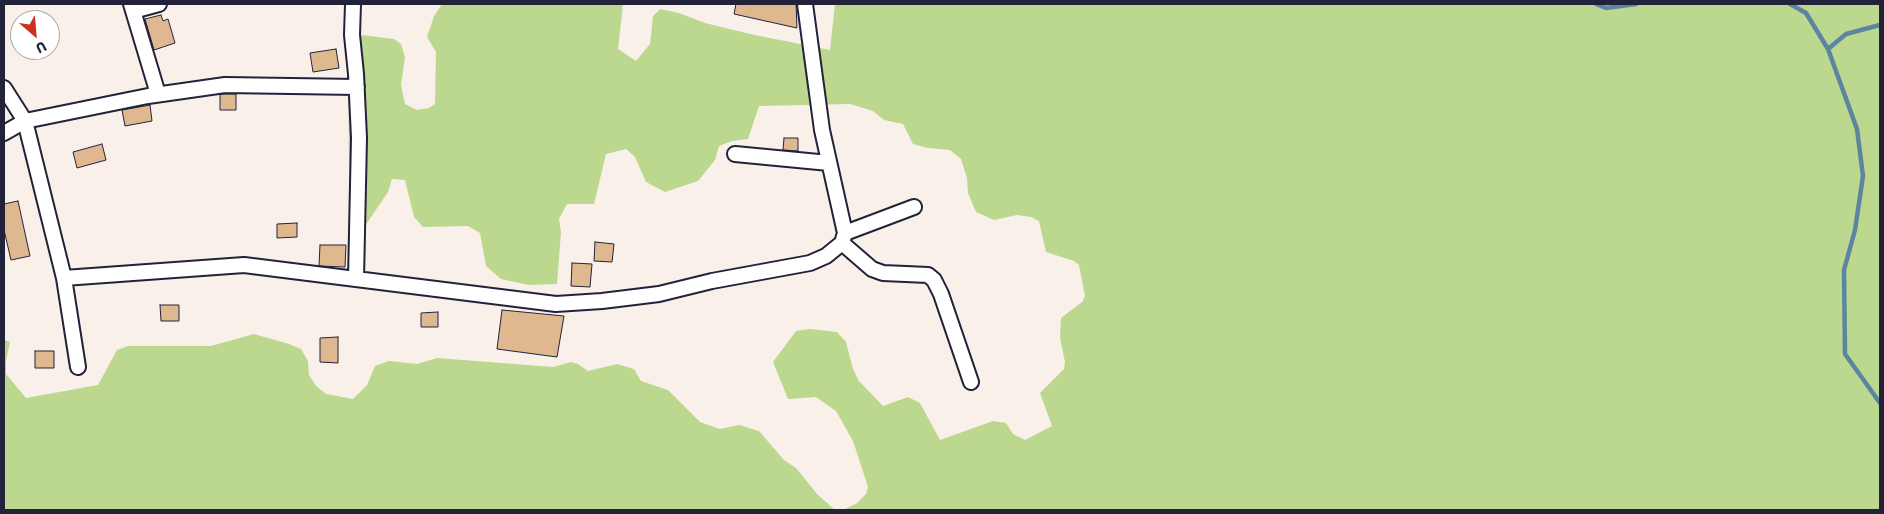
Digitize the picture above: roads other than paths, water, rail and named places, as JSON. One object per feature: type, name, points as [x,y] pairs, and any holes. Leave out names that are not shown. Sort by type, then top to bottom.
[{"type":"street","points":[[158,94],[132,7],[159,4]]},
{"type":"street","points":[[353,4],[352,35],[359,138],[356,279]]},
{"type":"street","points":[[805,4],[828,163],[838,198],[843,238],[872,269],[883,273],[928,275],[934,280],[941,294],[971,382]]},
{"type":"street","points":[[4,133],[25,121],[158,94],[225,85],[357,87]]},
{"type":"street","points":[[4,88],[25,121],[64,278],[78,368]]},
{"type":"street","points":[[735,154],[828,163]]},
{"type":"street","points":[[64,278],[244,265],[556,304],[602,301],[659,294],[712,281],[810,263],[826,256],[843,238],[914,207]]},
{"type":"waterway","points":[[1596,4],[1606,8],[1636,4]]},
{"type":"waterway","points":[[1790,4],[1806,13],[1828,49],[1857,129],[1863,176],[1855,230],[1844,270],[1845,354],[1880,403]]},
{"type":"waterway","points":[[1828,49],[1846,34],[1880,25]]}]
